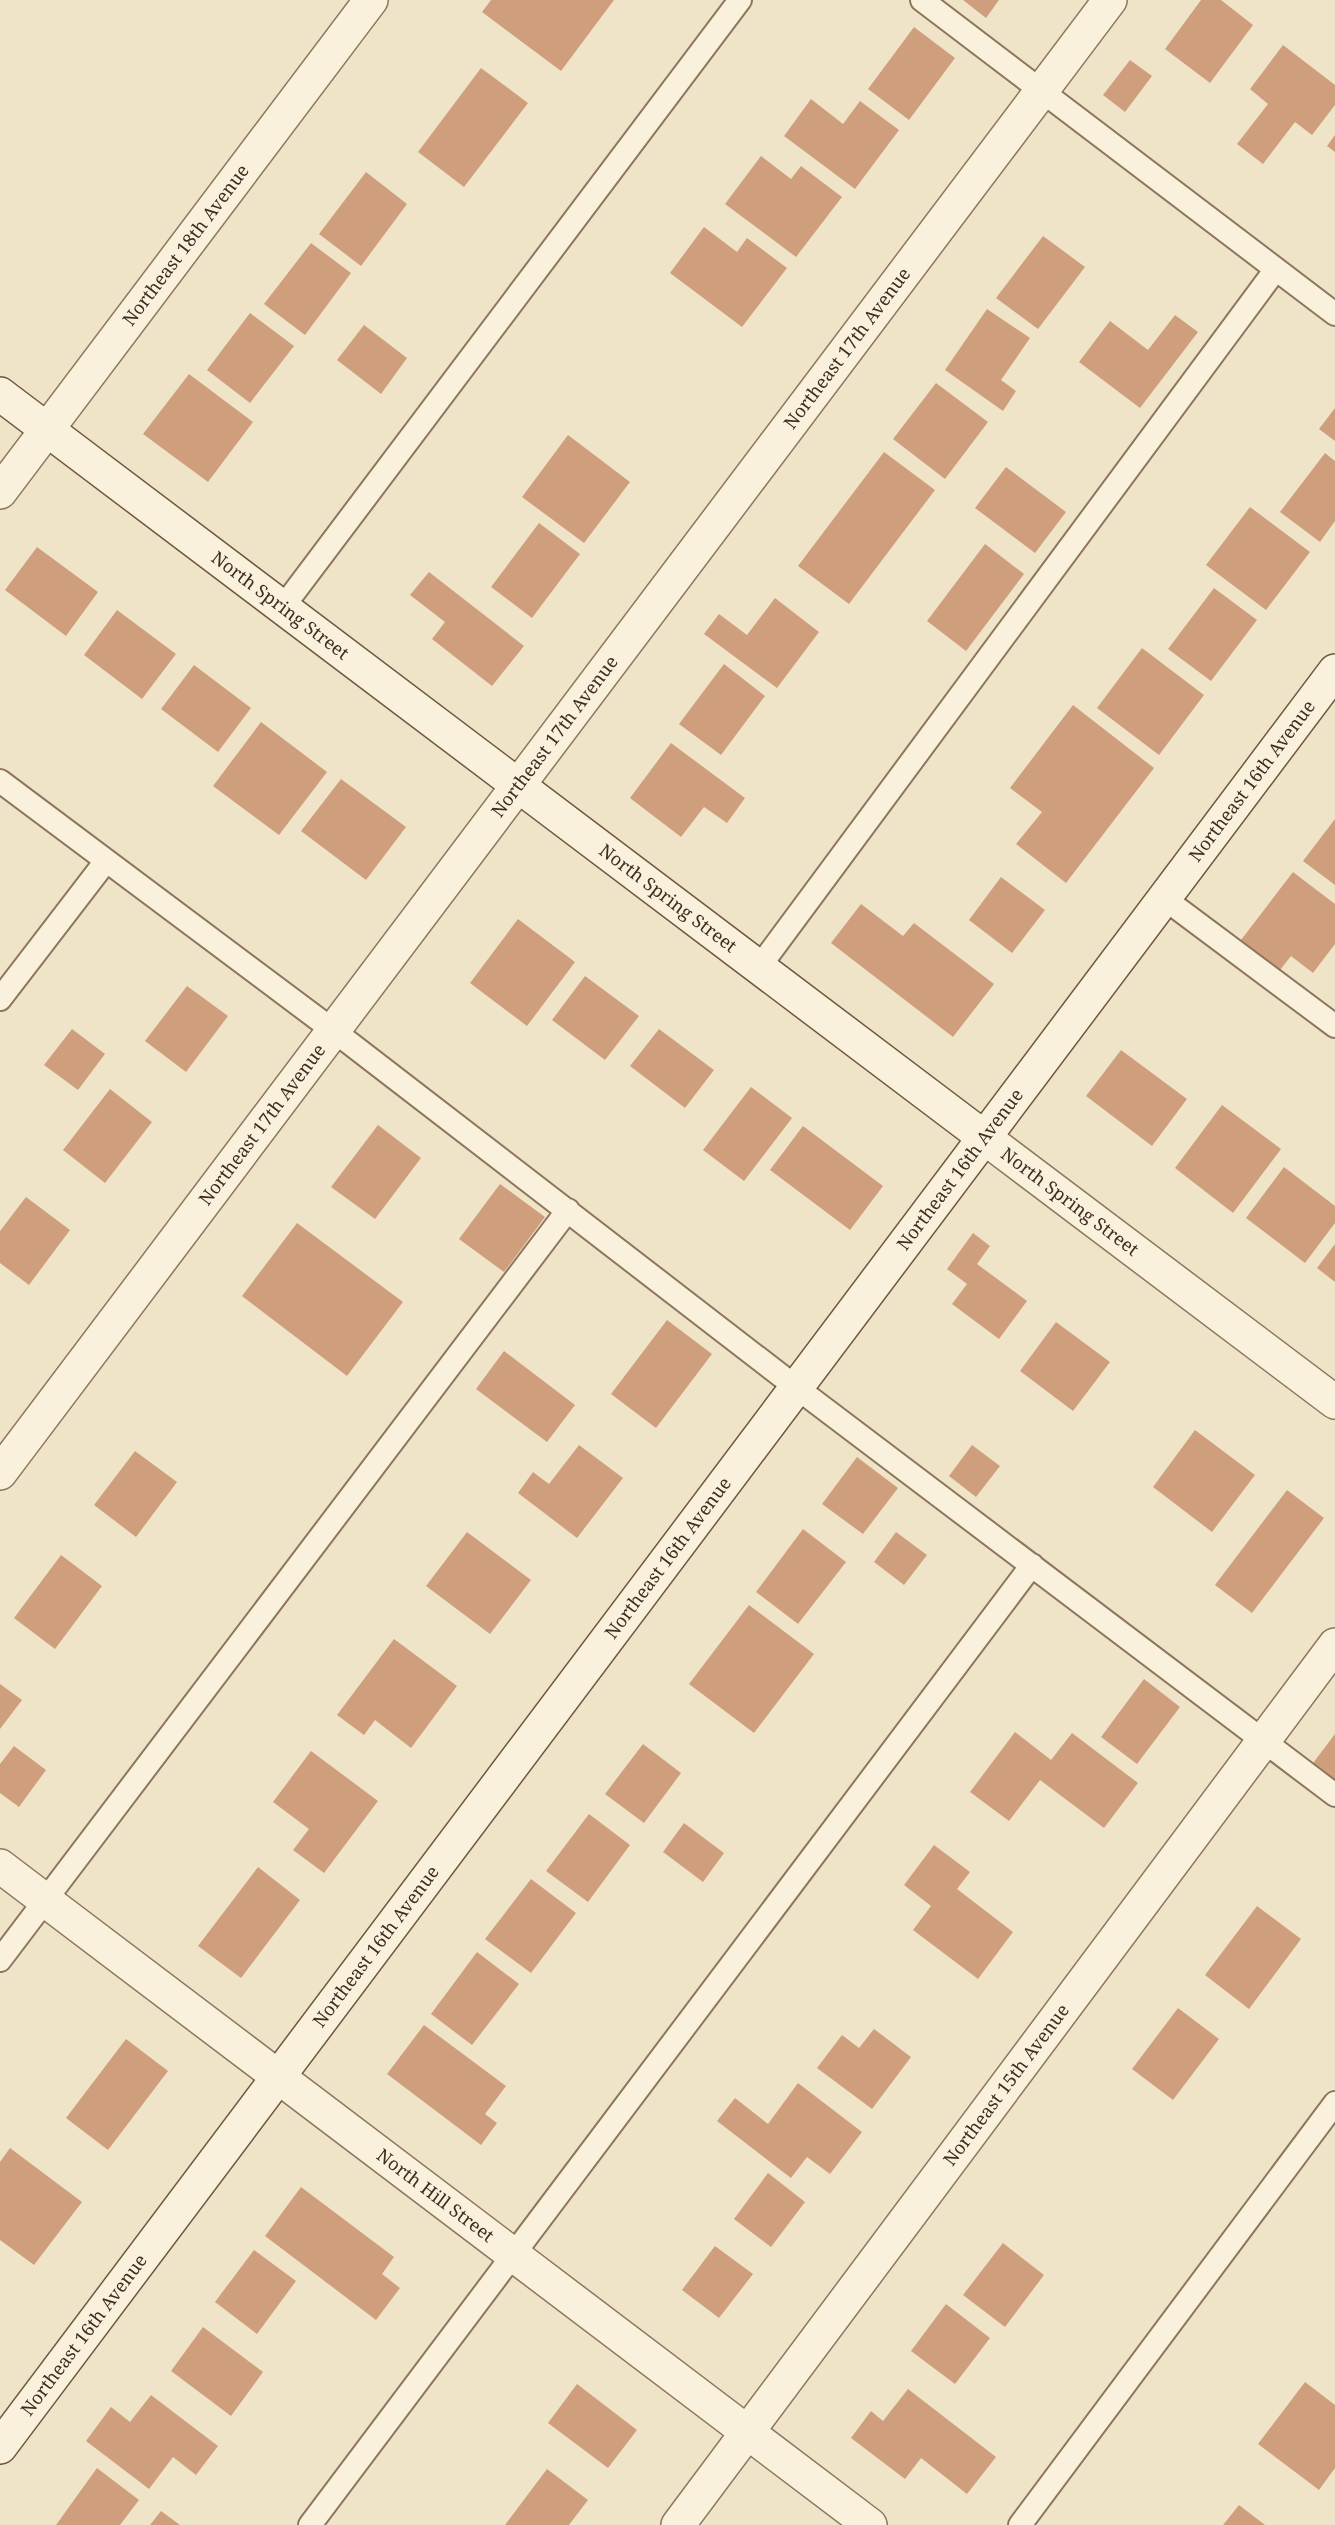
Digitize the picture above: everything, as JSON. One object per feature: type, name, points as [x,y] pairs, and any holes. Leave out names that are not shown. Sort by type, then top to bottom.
[{"type":"street","name":"Northeast 18th Avenue","points":[[0,492],[371,0]]},
{"type":"street","name":"Northeast 17th Avenue","points":[[0,1473],[1110,0]]},
{"type":"street","name":"North Spring Street","points":[[0,394],[1335,1402]]},
{"type":"street","name":"Northeast 16th Avenue","points":[[0,2447],[1335,671]]},
{"type":"street","name":"Northeast 15th Avenue","points":[[678,2525],[1335,1646]]},
{"type":"street","name":"North Hill Street","points":[[0,1866],[870,2525]]},
{"type":"lane","points":[[283,607],[740,0]]},
{"type":"lane","points":[[922,0],[1335,314]]},
{"type":"lane","points":[[760,966],[1276,269]]},
{"type":"lane","points":[[0,782],[334,1031],[797,1388],[1335,1795]]},
{"type":"lane","points":[[0,999],[106,861]]},
{"type":"lane","points":[[1164,899],[1335,1026]]},
{"type":"lane","points":[[0,1960],[568,1210]]},
{"type":"lane","points":[[310,2525],[1032,1565]]},
{"type":"lane","points":[[1020,2525],[1335,2103]]},
{"type":"building","points":[[491,0],[614,0],[561,71],[482,12]]},
{"type":"building","points":[[963,0],[999,0],[986,18]]},
{"type":"building","points":[[1201,0],[1221,0],[1253,25],[1210,83],[1165,49]]},
{"type":"building","points":[[914,27],[955,58],[909,120],[868,89]]},
{"type":"building","points":[[1283,45],[1335,85],[1335,105],[1312,135],[1295,122],[1263,164],[1237,144],[1268,104],[1250,89]]},
{"type":"building","points":[[1130,60],[1152,76],[1125,112],[1103,95]]},
{"type":"building","points":[[481,68],[528,103],[464,187],[418,152]]},
{"type":"building","points":[[811,99],[843,124],[860,101],[899,130],[855,189],[784,136]]},
{"type":"building","points":[[1335,135],[1335,152],[1327,146]]},
{"type":"building","points":[[761,156],[791,179],[801,166],[842,197],[796,257],[725,204]]},
{"type":"building","points":[[366,172],[407,204],[361,266],[319,234]]},
{"type":"building","points":[[704,227],[737,252],[747,238],[787,268],[742,327],[670,273]]},
{"type":"building","points":[[1043,236],[1085,267],[1038,329],[996,298]]},
{"type":"building","points":[[311,243],[351,273],[305,335],[264,304]]},
{"type":"building","points":[[987,309],[1030,338],[1001,380],[1016,391],[1003,411],[945,370]]},
{"type":"building","points":[[250,313],[294,346],[250,403],[207,370]]},
{"type":"building","points":[[1175,315],[1198,332],[1140,408],[1079,362],[1110,321],[1148,350]]},
{"type":"building","points":[[364,325],[407,358],[381,394],[337,360]]},
{"type":"building","points":[[189,374],[253,422],[208,482],[143,434]]},
{"type":"building","points":[[936,383],[988,422],[945,479],[893,439]]},
{"type":"building","points":[[1335,408],[1335,441],[1319,429]]},
{"type":"building","points":[[568,435],[630,482],[584,543],[522,497]]},
{"type":"building","points":[[884,452],[935,490],[849,604],[798,566]]},
{"type":"building","points":[[1325,453],[1335,461],[1335,521],[1320,542],[1280,512]]},
{"type":"building","points":[[1006,467],[1066,512],[1035,553],[975,508]]},
{"type":"building","points":[[1250,507],[1310,552],[1266,610],[1206,565]]},
{"type":"building","points":[[539,523],[580,554],[532,618],[491,587]]},
{"type":"building","points":[[985,544],[1024,574],[966,651],[927,621]]},
{"type":"building","points":[[37,547],[98,592],[66,636],[5,590]]},
{"type":"building","points":[[429,572],[524,646],[492,686],[432,639],[445,622],[410,595]]},
{"type":"building","points":[[1214,588],[1257,620],[1211,681],[1168,649]]},
{"type":"building","points":[[775,598],[819,632],[777,688],[704,634],[719,614],[747,635]]},
{"type":"building","points":[[117,610],[176,654],[142,699],[84,655]]},
{"type":"building","points":[[1142,648],[1204,695],[1159,755],[1097,708]]},
{"type":"building","points":[[724,664],[765,696],[721,755],[679,724]]},
{"type":"building","points":[[194,665],[251,708],[218,752],[161,709]]},
{"type":"building","points":[[1073,705],[1154,768],[1066,883],[1016,844],[1042,812],[1010,788]]},
{"type":"building","points":[[261,722],[327,772],[279,835],[213,786]]},
{"type":"building","points":[[671,743],[745,798],[727,823],[704,807],[681,837],[630,798]]},
{"type":"building","points":[[341,779],[406,827],[366,880],[301,831]]},
{"type":"building","points":[[1335,819],[1335,885],[1303,861]]},
{"type":"building","points":[[1293,872],[1335,904],[1335,944],[1313,973],[1291,956],[1280,970],[1241,940]]},
{"type":"building","points":[[1001,877],[1045,910],[1012,953],[969,920]]},
{"type":"building","points":[[861,904],[903,936],[914,923],[994,984],[953,1037],[831,943]]},
{"type":"building","points":[[518,919],[575,962],[527,1026],[470,983]]},
{"type":"building","points":[[585,976],[639,1016],[605,1060],[552,1020]]},
{"type":"building","points":[[187,986],[228,1016],[186,1072],[145,1041]]},
{"type":"building","points":[[72,1029],[105,1054],[78,1090],[44,1065]]},
{"type":"building","points":[[659,1029],[714,1070],[685,1108],[630,1066]]},
{"type":"building","points":[[1121,1050],[1187,1099],[1152,1146],[1086,1096]]},
{"type":"building","points":[[751,1087],[792,1118],[744,1181],[703,1150]]},
{"type":"building","points":[[110,1089],[152,1122],[105,1183],[63,1150]]},
{"type":"building","points":[[1222,1105],[1281,1149],[1233,1213],[1175,1168]]},
{"type":"building","points":[[378,1125],[421,1158],[375,1219],[331,1187]]},
{"type":"building","points":[[803,1126],[883,1186],[850,1230],[770,1170]]},
{"type":"building","points":[[1284,1167],[1335,1206],[1335,1223],[1305,1263],[1246,1218]]},
{"type":"building","points":[[500,1184],[545,1217],[504,1272],[459,1239]]},
{"type":"building","points":[[26,1197],[70,1230],[29,1285],[0,1263],[0,1231]]},
{"type":"building","points":[[297,1223],[403,1302],[347,1376],[242,1296]]},
{"type":"building","points":[[973,1233],[990,1246],[977,1264],[1027,1301],[999,1339],[952,1304],[967,1284],[947,1269]]},
{"type":"building","points":[[1335,1244],[1335,1282],[1317,1268]]},
{"type":"building","points":[[667,1320],[712,1354],[656,1428],[611,1394]]},
{"type":"building","points":[[1056,1322],[1110,1362],[1073,1411],[1020,1371]]},
{"type":"building","points":[[504,1351],[575,1405],[547,1442],[476,1389]]},
{"type":"building","points":[[1195,1430],[1255,1475],[1212,1532],[1153,1487]]},
{"type":"building","points":[[579,1445],[623,1478],[577,1538],[518,1493],[533,1472],[549,1484]]},
{"type":"building","points":[[972,1445],[1000,1466],[976,1497],[949,1476]]},
{"type":"building","points":[[135,1451],[177,1482],[136,1537],[94,1505]]},
{"type":"building","points":[[857,1457],[898,1488],[863,1534],[822,1504]]},
{"type":"building","points":[[1287,1490],[1324,1518],[1252,1613],[1215,1585]]},
{"type":"building","points":[[803,1529],[846,1562],[798,1624],[756,1592]]},
{"type":"building","points":[[467,1532],[531,1580],[490,1634],[426,1586]]},
{"type":"building","points":[[896,1532],[927,1555],[904,1585],[874,1562]]},
{"type":"building","points":[[61,1555],[102,1586],[55,1649],[14,1618]]},
{"type":"building","points":[[749,1605],[814,1654],[754,1733],[689,1684]]},
{"type":"building","points":[[394,1639],[457,1686],[411,1748],[375,1720],[364,1735],[337,1715]]},
{"type":"building","points":[[1144,1679],[1180,1707],[1137,1764],[1101,1737]]},
{"type":"building","points":[[0,1684],[22,1700],[0,1729]]},
{"type":"building","points":[[1015,1732],[1051,1760],[1072,1733],[1138,1783],[1104,1828],[1040,1780],[1009,1821],[970,1792]]},
{"type":"building","points":[[1335,1734],[1335,1786],[1310,1767]]},
{"type":"building","points":[[643,1744],[681,1773],[644,1823],[605,1794]]},
{"type":"building","points":[[14,1746],[46,1770],[19,1807],[0,1793],[0,1764]]},
{"type":"building","points":[[311,1751],[378,1801],[324,1873],[293,1850],[309,1829],[273,1802]]},
{"type":"building","points":[[589,1814],[630,1845],[588,1902],[546,1871]]},
{"type":"building","points":[[684,1823],[724,1853],[703,1882],[663,1852]]},
{"type":"building","points":[[934,1845],[970,1872],[957,1889],[1013,1932],[978,1979],[913,1930],[931,1906],[904,1885]]},
{"type":"building","points":[[258,1867],[300,1900],[241,1978],[198,1946]]},
{"type":"building","points":[[531,1879],[576,1913],[531,1973],[485,1939]]},
{"type":"building","points":[[1257,1906],[1301,1939],[1249,2009],[1205,1975]]},
{"type":"building","points":[[477,1952],[519,1984],[472,2045],[431,2014]]},
{"type":"building","points":[[1178,2008],[1219,2039],[1173,2100],[1132,2069]]},
{"type":"building","points":[[424,2025],[506,2086],[485,2114],[497,2123],[481,2145],[387,2074]]},
{"type":"building","points":[[874,2029],[911,2057],[872,2109],[817,2068],[842,2035],[859,2048]]},
{"type":"building","points":[[126,2039],[168,2071],[108,2150],[66,2118]]},
{"type":"building","points":[[798,2083],[862,2132],[830,2174],[807,2157],[791,2178],[717,2121],[735,2098],[768,2124]]},
{"type":"building","points":[[10,2148],[82,2202],[34,2265],[0,2240],[0,2162]]},
{"type":"building","points":[[768,2173],[805,2202],[771,2247],[734,2219]]},
{"type":"building","points":[[301,2187],[394,2257],[382,2274],[400,2288],[376,2320],[265,2236]]},
{"type":"building","points":[[1003,2243],[1044,2275],[1005,2327],[963,2295]]},
{"type":"building","points":[[715,2246],[753,2274],[719,2318],[682,2290]]},
{"type":"building","points":[[254,2250],[296,2281],[257,2334],[215,2302]]},
{"type":"building","points":[[946,2304],[990,2338],[955,2384],[911,2351]]},
{"type":"building","points":[[203,2327],[263,2372],[231,2416],[171,2371]]},
{"type":"building","points":[[1305,2382],[1335,2405],[1335,2468],[1319,2490],[1258,2444]]},
{"type":"building","points":[[577,2384],[637,2430],[608,2468],[548,2423]]},
{"type":"building","points":[[908,2389],[996,2457],[967,2494],[921,2458],[905,2479],[851,2438],[871,2411],[883,2421]]},
{"type":"building","points":[[151,2395],[218,2446],[196,2475],[173,2457],[149,2489],[86,2441],[111,2407],[130,2422]]},
{"type":"building","points":[[97,2468],[139,2500],[120,2525],[56,2525]]},
{"type":"building","points":[[547,2469],[588,2500],[569,2525],[505,2525]]},
{"type":"building","points":[[1239,2505],[1265,2525],[1223,2525]]},
{"type":"building","points":[[161,2511],[180,2525],[150,2525]]}]
